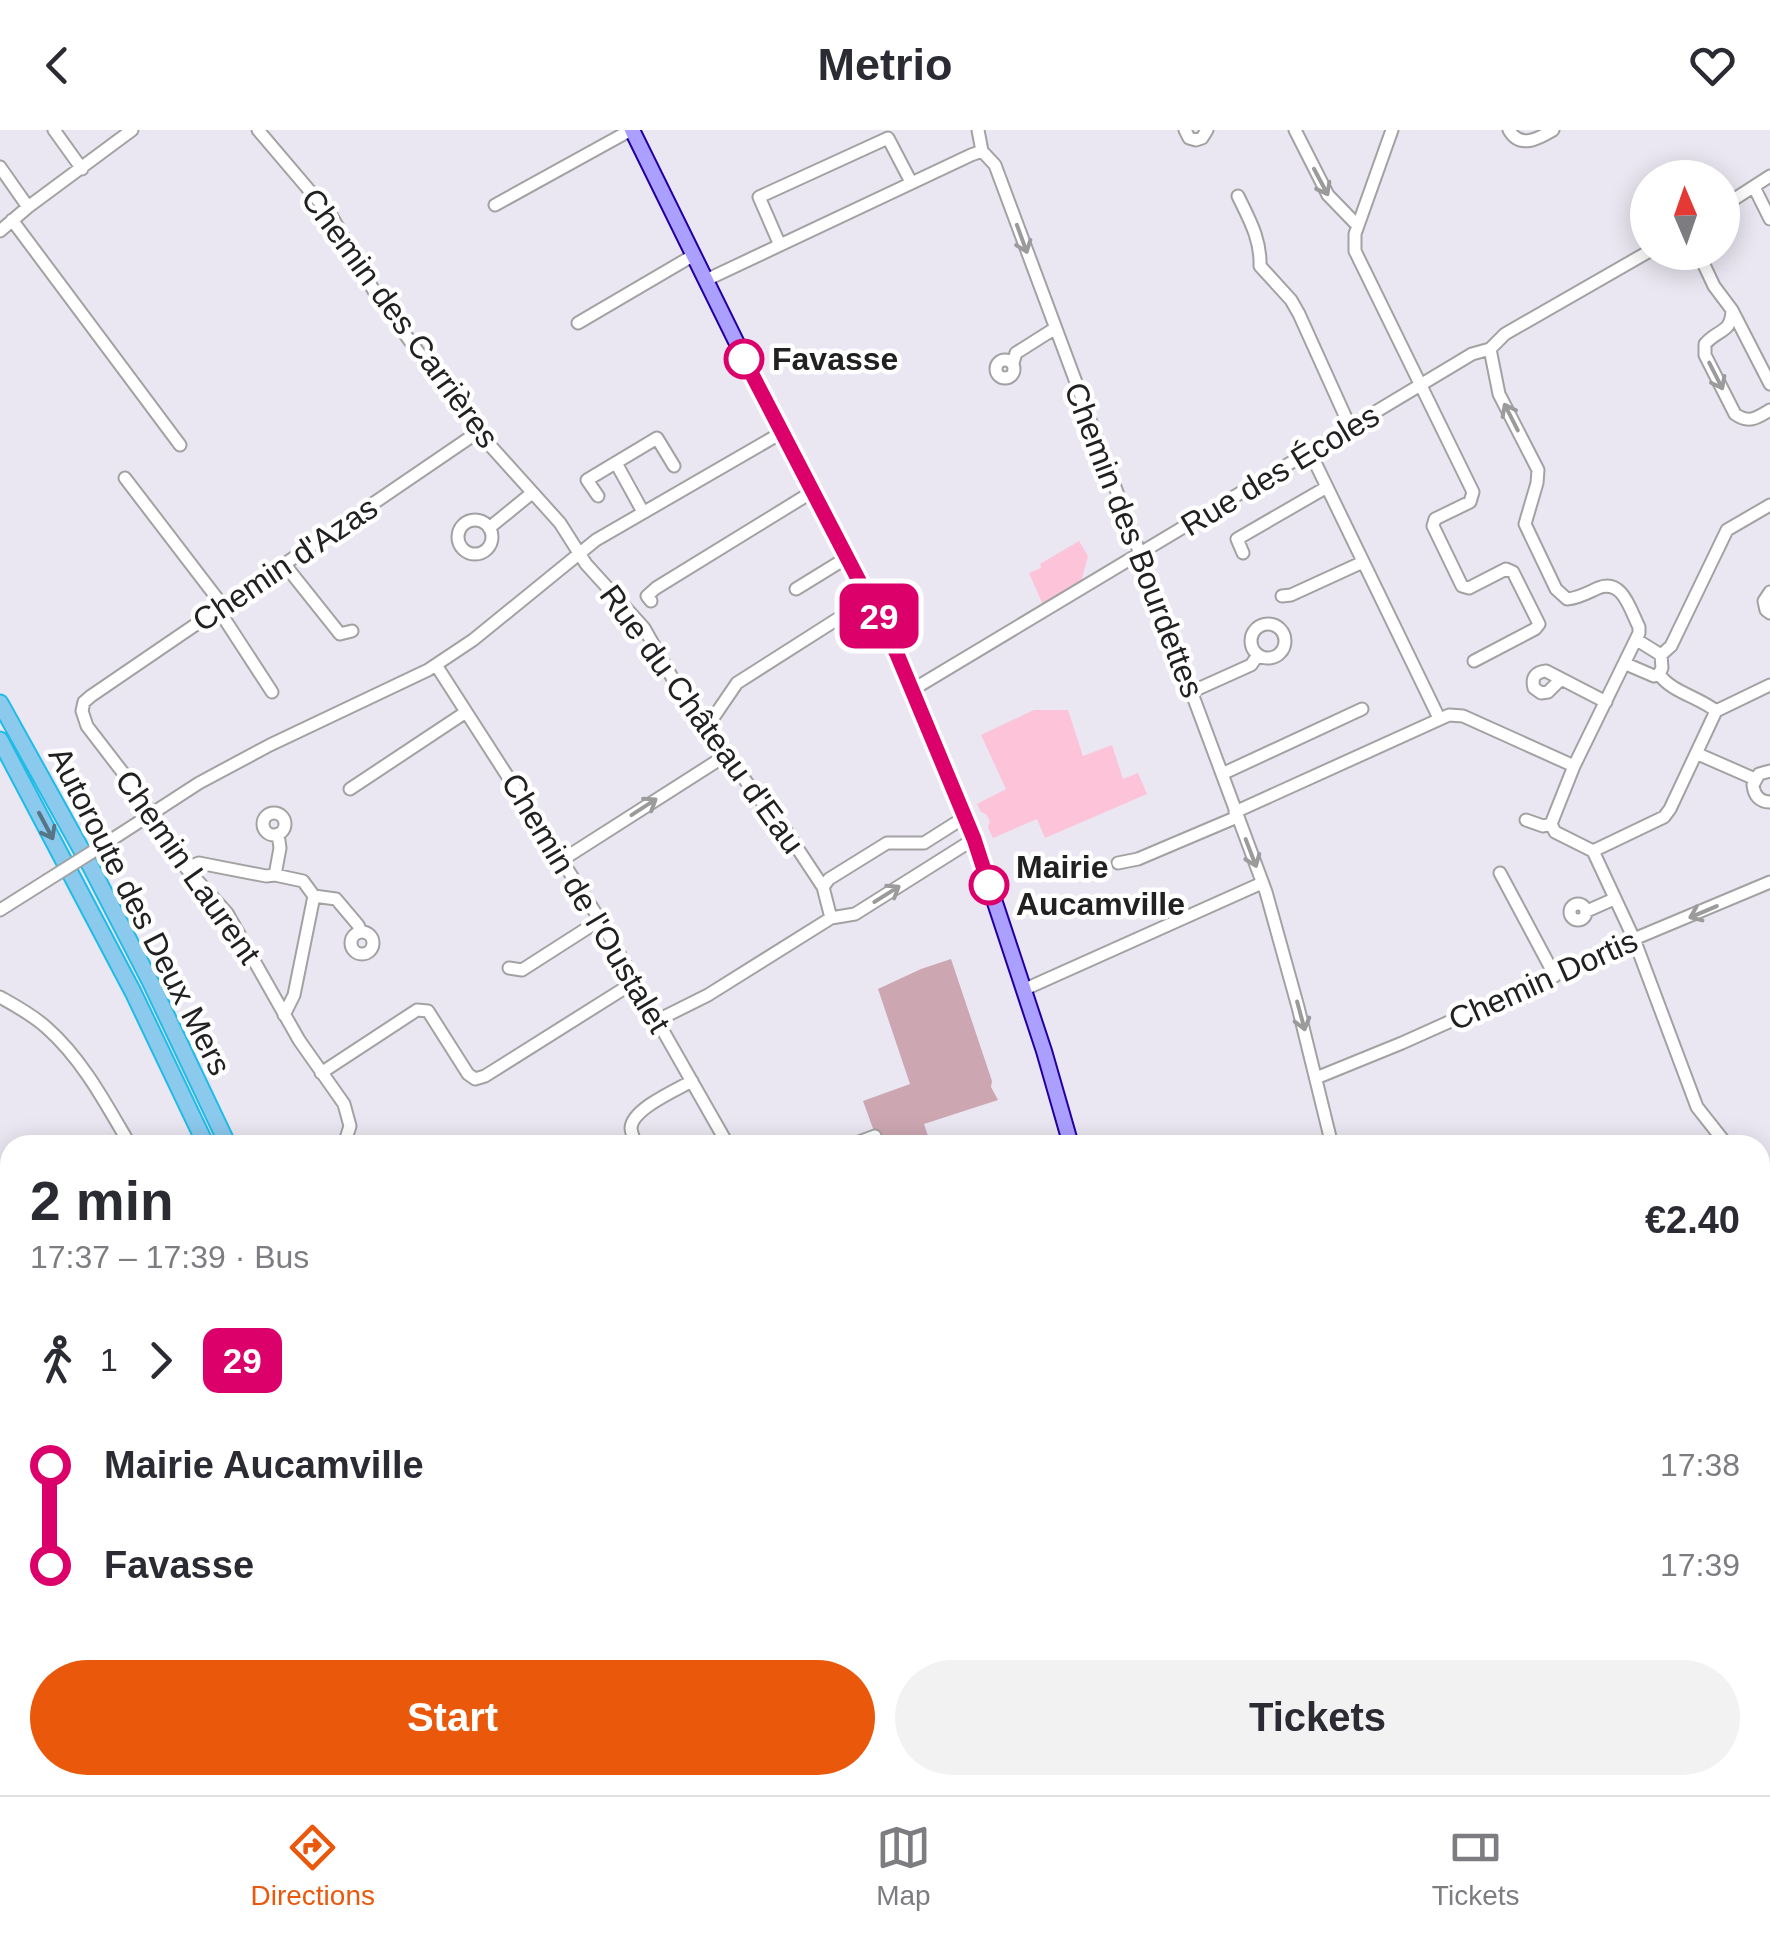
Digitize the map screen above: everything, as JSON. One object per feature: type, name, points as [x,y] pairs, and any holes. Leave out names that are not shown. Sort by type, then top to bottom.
[{"type":"highway","name":"Autoroute des Deux Mers","points":[[0,703],[150,981],[223,1135]]},
{"type":"highway","name":"Autoroute des Deux Mers","points":[[0,740],[133,992],[201,1135]]},
{"type":"main road","points":[[631,130],[781,433],[872,603],[912,690],[974,839],[1068,1135]]},
{"type":"street","points":[[54,130],[82,169]]},
{"type":"street","points":[[0,231],[132,130]]},
{"type":"street","name":"Chemin des Carrières","points":[[258,130],[332,217],[378,298],[478,432],[560,523],[580,552]]},
{"type":"street","points":[[495,205],[631,130]]},
{"type":"street","name":"Chemin des Bourdettes","points":[[978,130],[982,152],[994,165],[1262,883],[1330,1135]]},
{"type":"street","points":[[1185,130],[1186,136],[1196,140],[1206,130]]},
{"type":"street","points":[[1295,130],[1328,195],[1358,226]]},
{"type":"street","points":[[1392,130],[1355,234],[1355,251],[1474,492],[1470,502],[1435,519],[1432,526],[1462,586],[1469,588],[1506,570],[1513,572],[1539,624],[1474,662]]},
{"type":"street","points":[[1509,130],[1522,142],[1553,130]]},
{"type":"street","points":[[779,244],[759,197],[888,138],[911,182]]},
{"type":"street","points":[[706,280],[982,152]]},
{"type":"street","points":[[0,167],[28,207]]},
{"type":"street","points":[[1740,196],[1770,176]]},
{"type":"street","points":[[1754,187],[1770,220]]},
{"type":"street","points":[[1238,196],[1257,235],[1260,266],[1299,314],[1351,429]]},
{"type":"street","points":[[12,220],[180,446]]},
{"type":"street","points":[[578,323],[694,255]]},
{"type":"street","name":"Rue des Écoles","points":[[912,690],[1472,354],[1490,350],[1504,334],[1630,262]]},
{"type":"street","points":[[1706,270],[1770,384]]},
{"type":"street","points":[[1732,310],[1732,322],[1705,344],[1705,355],[1736,414],[1743,420],[1752,420],[1770,410]]},
{"type":"street","points":[[1013,363],[1016,353],[1054,329]]},
{"type":"street","points":[[1490,350],[1500,394],[1538,470],[1538,483],[1525,524],[1556,590],[1568,600],[1604,586],[1618,588],[1639,627],[1637,640],[1574,766],[1550,824],[1526,820]]},
{"type":"street","name":"Chemin d'Azas","points":[[90,696],[478,432]]},
{"type":"street","points":[[0,910],[199,784],[436,665],[474,640],[580,552],[781,433]]},
{"type":"street","points":[[598,496],[586,480],[657,438],[674,466]]},
{"type":"street","points":[[1310,452],[1439,718]]},
{"type":"street","points":[[616,463],[643,512]]},
{"type":"street","points":[[125,478],[220,608],[272,692]]},
{"type":"street","points":[[1243,553],[1237,538],[1327,487]]},
{"type":"street","points":[[651,601],[647,596],[656,588],[812,492]]},
{"type":"street","points":[[489,528],[532,493]]},
{"type":"street","points":[[1661,655],[1671,646],[1727,530],[1770,505]]},
{"type":"street","name":"Rue du Château d'Eau","points":[[580,552],[586,564],[644,628],[705,726],[784,828],[823,887],[831,918]]},
{"type":"street","points":[[796,589],[848,558]]},
{"type":"street","points":[[1282,596],[1291,596],[1363,562]]},
{"type":"street","points":[[285,565],[340,634],[352,631]]},
{"type":"street","points":[[1770,592],[1764,601],[1770,612]]},
{"type":"street","points":[[705,726],[738,684],[838,618],[872,603]]},
{"type":"street","points":[[1637,640],[1661,655]]},
{"type":"street","points":[[1190,692],[1250,665],[1258,655]]},
{"type":"street","points":[[1626,664],[1654,676],[1662,668],[1661,655]]},
{"type":"street","name":"Chemin de l'Oustalet","points":[[436,665],[600,920],[722,1135]]},
{"type":"street","points":[[1659,674],[1668,684],[1716,710]]},
{"type":"street","points":[[1561,679],[1606,702]]},
{"type":"street","points":[[1592,851],[1664,817],[1698,754],[1716,710],[1770,685]]},
{"type":"street","name":"Chemin Laurent","points":[[90,696],[82,711],[87,726],[137,790],[186,868],[227,914],[284,1015],[344,1104],[349,1116],[347,1135]]},
{"type":"street","points":[[1222,774],[1362,709]]},
{"type":"street","points":[[350,789],[466,712]]},
{"type":"street","points":[[1118,863],[1138,859],[1449,714],[1463,716],[1574,766]]},
{"type":"street","points":[[562,860],[728,754]]},
{"type":"street","points":[[1698,754],[1755,779]]},
{"type":"street","points":[[1770,771],[1759,774],[1753,785],[1757,797],[1770,802]]},
{"type":"street","points":[[823,887],[828,879],[887,843],[924,843],[965,817]]},
{"type":"street","points":[[1550,824],[1556,832],[1592,851],[1634,939],[1697,1107],[1719,1135]]},
{"type":"street","points":[[275,875],[280,848],[278,834]]},
{"type":"street","points":[[658,1020],[708,995],[831,918],[855,914],[974,839]]},
{"type":"street","points":[[917,844],[929,868]]},
{"type":"street","points":[[186,868],[199,863],[302,881],[314,896],[336,899],[361,932]]},
{"type":"street","points":[[1500,873],[1555,976]]},
{"type":"street","name":"Chemin Dortis","points":[[1316,1078],[1770,882]]},
{"type":"street","points":[[1023,990],[1262,883]]},
{"type":"street","points":[[284,1015],[294,995],[314,896]]},
{"type":"street","points":[[1587,912],[1614,899]]},
{"type":"street","points":[[510,968],[522,970],[600,920]]},
{"type":"street","points":[[321,1073],[417,1010],[428,1011],[475,1079],[636,982]]},
{"type":"street","points":[[0,996],[38,1020],[69,1051],[124,1135]]},
{"type":"street","points":[[634,1135],[635,1117],[642,1110],[692,1081]]},
{"type":"shaded area","points":[[1079,541],[1088,556],[1081,582],[1043,605],[1029,573]]},
{"type":"shaded area","points":[[1034,710],[1068,710],[1083,756],[1112,745],[1123,779],[1138,773],[1147,794],[1045,838],[1037,819],[993,838],[988,828],[990,821],[977,804],[1006,789],[981,735]]},
{"type":"shaded area","points":[[951,959],[998,1100],[924,1124],[928,1135],[875,1135],[863,1101],[910,1084],[878,989]]},
{"type":"bus line","name":"29","points":[[744,359],[897,654],[974,839],[989,885]]},
{"type":"place","name":"Favasse","points":[[744,359]]},
{"type":"place","name":"Mairie Aucamville","points":[[989,885]]}]
